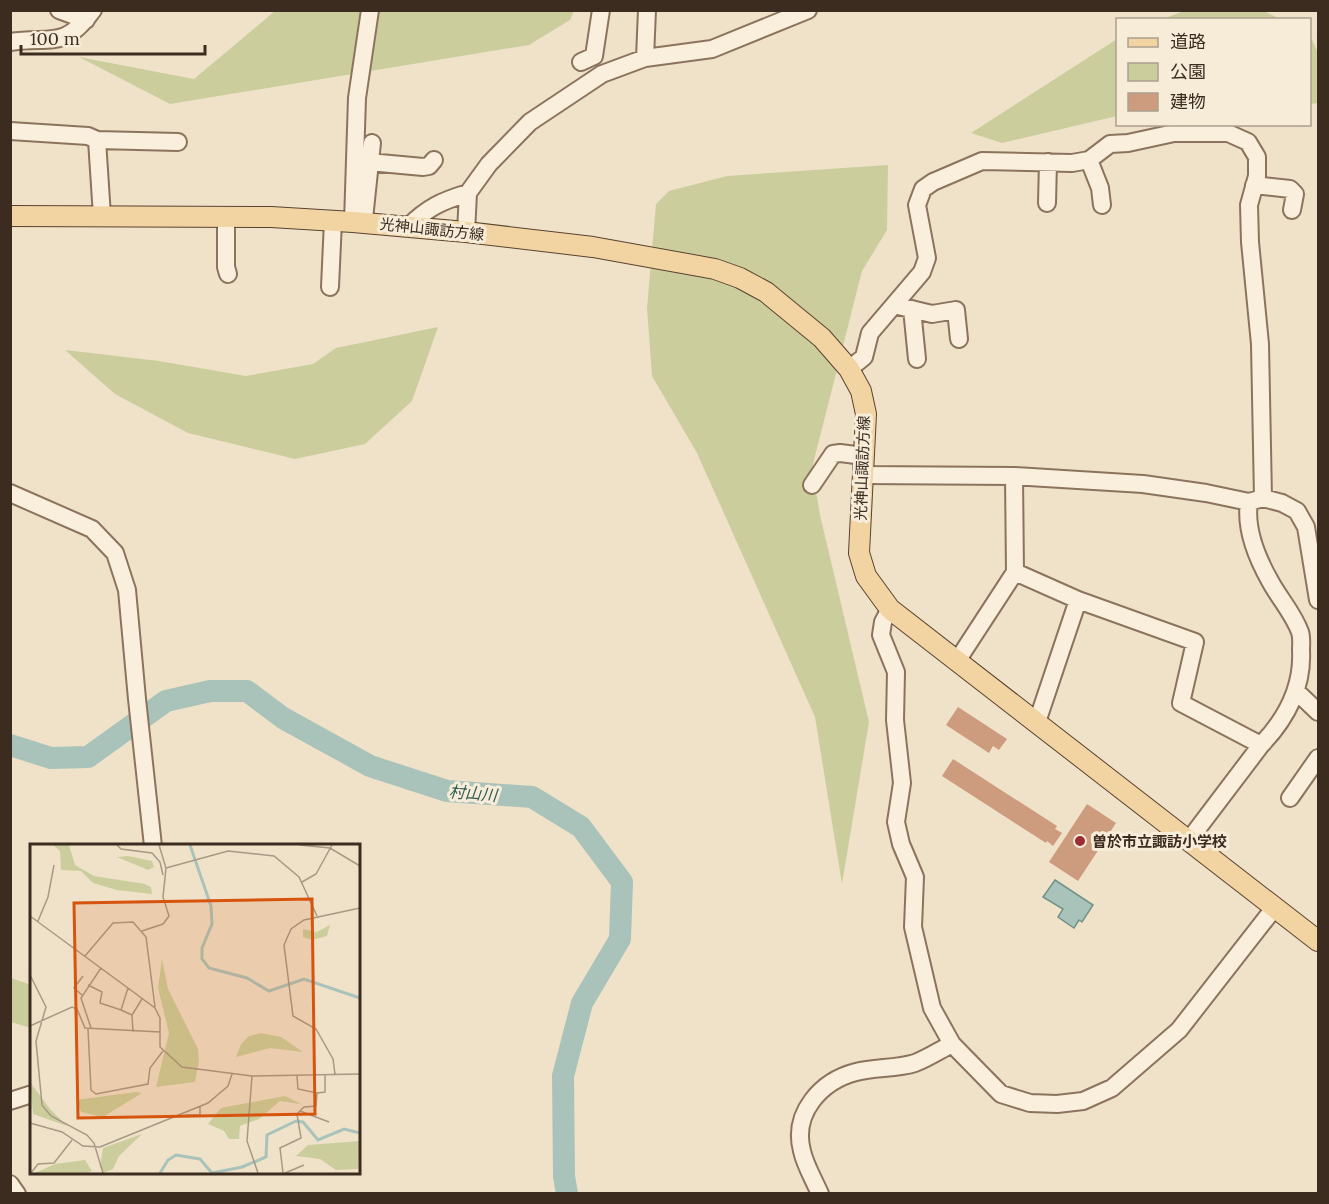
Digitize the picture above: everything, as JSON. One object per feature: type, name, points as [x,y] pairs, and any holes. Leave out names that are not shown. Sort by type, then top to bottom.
[{"type":"main road","name":"光神山諏訪方線","points":[[10,216],[226,216],[350,222],[466,232],[593,247],[715,269],[740,278],[766,292],[822,338],[849,369],[861,391],[866,414],[859,553],[866,576],[890,609],[1318,941]]},
{"type":"street","points":[[59,10],[89,15]]},
{"type":"street","points":[[350,222],[357,98],[370,10]]},
{"type":"street","points":[[581,62],[594,56],[601,10]]},
{"type":"street","points":[[645,58],[647,10]]},
{"type":"street","points":[[466,232],[468,193],[489,164],[530,122],[602,74],[645,58],[712,49],[808,10]]},
{"type":"street","points":[[10,42],[50,41],[63,38],[72,34],[89,15]]},
{"type":"street","points":[[10,131],[88,136],[97,140],[178,142]]},
{"type":"street","points":[[849,369],[864,357],[870,333],[922,272],[927,258],[917,205],[923,189],[933,182],[982,160],[1048,162],[1089,160],[1110,144],[1128,143],[1174,133],[1228,134],[1248,142],[1257,156],[1257,176],[1249,205],[1250,242],[1260,344],[1256,500],[1247,514],[1254,547],[1269,580],[1301,634],[1301,675],[1297,692],[1272,734],[1189,840]]},
{"type":"street","points":[[97,140],[102,216]]},
{"type":"street","points":[[330,287],[369,162],[372,143]]},
{"type":"street","points":[[369,162],[423,167],[429,166],[434,160]]},
{"type":"street","points":[[1089,160],[1100,188],[1102,205]]},
{"type":"street","points":[[1047,203],[1048,162]]},
{"type":"street","points":[[1254,185],[1290,189],[1295,194],[1293,210]]},
{"type":"street","points":[[408,227],[422,213],[440,202],[468,193]]},
{"type":"street","points":[[226,216],[228,274]]},
{"type":"street","points":[[894,305],[932,314],[956,310],[959,339]]},
{"type":"street","points":[[912,309],[917,359]]},
{"type":"street","points":[[812,485],[833,454],[840,453],[864,465],[1143,484],[1282,503],[1297,511],[1306,527],[1318,600]]},
{"type":"street","points":[[957,661],[1015,572],[1014,476]]},
{"type":"street","points":[[10,493],[92,529],[115,553],[127,590],[153,844]]},
{"type":"street","points":[[1015,572],[1078,600],[1195,642],[1181,703],[1262,745]]},
{"type":"street","points":[[1037,722],[1078,600]]},
{"type":"street","points":[[890,609],[883,622],[881,635],[896,672],[895,720],[902,783],[896,822],[901,844],[915,877],[913,927],[932,1008],[952,1044],[1001,1094],[1030,1103],[1058,1104],[1083,1101],[1112,1089],[1179,1030],[1275,907]]},
{"type":"street","points":[[1297,692],[1318,712]]},
{"type":"street","points":[[1290,798],[1318,758]]},
{"type":"street","points":[[820,1194],[802,1150],[801,1125],[811,1101],[836,1078],[858,1071],[916,1062],[952,1044]]},
{"type":"street","points":[[10,1101],[30,1095]]},
{"type":"street","points":[[10,1184],[17,1194]]},
{"type":"green space","points":[[275,11],[574,11],[570,20],[529,45],[170,104],[79,57],[194,79]]},
{"type":"green space","points":[[1184,11],[1266,12],[1278,18],[1166,18]]},
{"type":"green space","points":[[1311,37],[1318,53],[1318,103],[1311,104]]},
{"type":"green space","points":[[1116,40],[1116,116],[1002,143],[971,133]]},
{"type":"green space","points":[[888,165],[887,230],[862,271],[812,468],[820,515],[869,722],[842,884],[815,717],[697,453],[652,376],[647,308],[656,204],[669,191],[727,176]]},
{"type":"green space","points":[[438,327],[412,401],[365,444],[295,459],[188,433],[115,394],[65,350],[159,361],[246,376],[313,364],[336,348]]},
{"type":"green space","points":[[11,978],[30,985],[30,1028],[11,1022]]},
{"type":"water","points":[[1055,880],[1093,905],[1082,922],[1079,920],[1074,928],[1058,917],[1063,909],[1043,897]]},
{"type":"building","points":[[958,707],[1007,739],[999,750],[993,746],[989,753],[946,725]]},
{"type":"building","points":[[953,759],[1057,826],[1055,829],[1062,833],[1053,846],[942,776]]},
{"type":"building","points":[[1087,804],[1116,823],[1078,881],[1049,862]]},
{"type":"waterway","name":"村山川","points":[[10,745],[51,758],[88,757],[166,701],[210,691],[247,691],[283,718],[370,766],[447,791],[532,797],[581,827],[622,882],[620,939],[582,1003],[563,1076],[564,1176],[567,1194]]},
{"type":"place","name":"曽於市立諏訪小学校","points":[[1080,841]]}]
